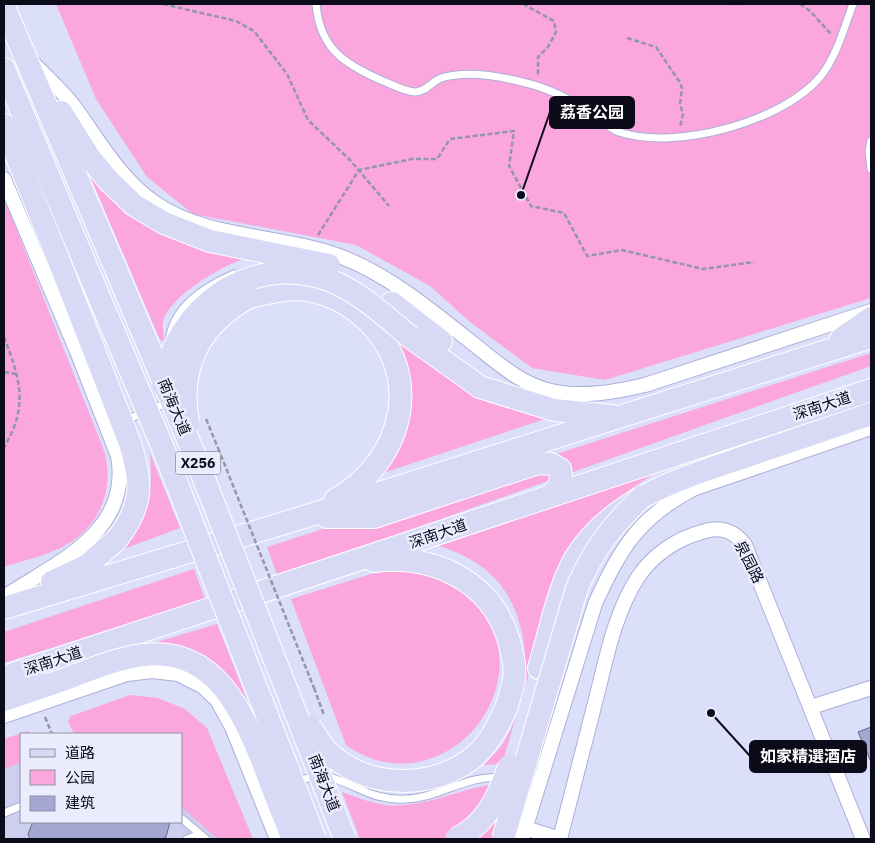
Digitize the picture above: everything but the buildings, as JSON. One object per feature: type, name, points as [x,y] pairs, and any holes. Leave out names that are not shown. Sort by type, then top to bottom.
[{"type":"main road","points":[[8,17],[33,64],[90,158],[134,205],[164,224],[210,241],[326,264],[356,278],[392,303],[517,400]]},
{"type":"main road","name":"南海大道","points":[[8,17],[197,461],[347,839]]},
{"type":"main road","name":"南海大道","points":[[4,69],[163,448],[315,839]]},
{"type":"main road","points":[[4,125],[130,442],[138,468],[138,498],[127,526],[117,539],[88,565],[4,603]]},
{"type":"main road","points":[[163,448],[162,388],[166,365],[174,344],[186,324],[201,307],[219,293],[239,283],[261,276],[283,273],[306,275],[328,280],[349,289],[410,337],[480,387],[554,410],[620,417]]},
{"type":"main road","points":[[197,461],[187,414],[187,375],[193,355],[203,336],[216,321],[231,307],[250,297],[274,290],[299,289],[324,294],[347,305],[367,320],[384,339],[394,362],[400,387],[400,412],[394,437],[382,459],[366,479],[342,496],[304,517]]},
{"type":"main road","points":[[820,353],[871,318]]},
{"type":"main road","points":[[4,608],[304,517],[871,337]]},
{"type":"main road","name":"深南大道","points":[[4,677],[871,390]]},
{"type":"main road","points":[[456,839],[464,836],[484,819],[500,794],[566,578],[575,558],[589,538],[613,516],[643,496],[681,479],[871,414]]},
{"type":"main road","points":[[304,517],[374,517],[538,463],[551,464],[560,469],[562,479],[559,487],[550,496]]},
{"type":"main road","points":[[503,839],[577,588],[588,561],[603,537],[643,496]]},
{"type":"main road","points":[[280,668],[308,724],[326,749],[343,764],[363,774],[388,780],[413,781],[436,777],[457,769],[476,755],[489,740],[507,706],[514,679],[513,654],[505,627],[494,608],[475,586],[456,573],[438,566],[415,562],[377,561],[343,565]]},
{"type":"main road","points":[[4,700],[142,655],[165,654],[188,661],[223,685],[235,701],[249,727],[293,839]]},
{"type":"main road","points":[[289,770],[318,813],[334,831],[347,839]]},
{"type":"street","points":[[33,64],[73,106],[117,169],[137,190],[156,204],[181,218],[342,257],[402,288],[515,378],[552,391],[617,392],[871,311]]},
{"type":"street","points":[[4,178],[107,428],[118,456],[121,473],[120,491],[106,523],[91,539],[4,597]]},
{"type":"street","points":[[560,839],[524,834],[595,604],[611,568],[632,537],[650,517],[671,501],[694,489],[871,428]]},
{"type":"street","name":"泉园路","points":[[560,839],[617,618],[626,597],[639,576],[672,544],[698,532],[718,529],[727,530],[741,540],[749,556],[863,839]]},
{"type":"street","points":[[4,716],[128,674],[152,671],[178,674],[202,686],[217,700],[232,727],[277,839]]},
{"type":"street","points":[[811,708],[871,688]]},
{"type":"lane","points":[[316,4],[320,28],[339,57],[353,68],[404,90],[416,92],[424,90],[440,78],[487,75],[556,92],[574,101],[616,131],[633,136],[660,139],[734,126],[782,108],[802,94],[821,76],[839,43],[853,4]]},
{"type":"lane","points":[[871,141],[869,151],[871,169]]},
{"type":"lane","points":[[277,264],[288,243]]},
{"type":"lane","points":[[176,365],[169,342],[170,328],[176,315],[210,285],[242,272]]},
{"type":"lane","points":[[107,428],[179,398],[180,380]]},
{"type":"lane","points":[[260,796],[310,777],[328,777],[380,798],[406,799],[425,796],[490,777],[540,783]]},
{"type":"lane","points":[[4,813],[20,806]]},
{"type":"lane","points":[[182,819],[203,837]]},
{"type":"lane","points":[[187,839],[203,837]]},
{"type":"path","points":[[163,4],[236,21],[254,31],[287,74],[308,120],[359,170],[389,206]]},
{"type":"path","points":[[523,4],[554,21],[556,32],[548,47],[538,57],[538,87]]},
{"type":"path","points":[[726,4],[747,4]]},
{"type":"path","points":[[800,4],[822,23],[839,43]]},
{"type":"path","points":[[627,38],[656,47],[679,81],[682,88],[680,104],[683,114],[680,120],[680,136]]},
{"type":"path","points":[[310,249],[359,170],[412,159],[437,159],[450,139],[514,131],[509,166],[527,198],[532,206],[564,213],[587,256],[622,250],[703,269],[754,262]]},
{"type":"path","points":[[4,337],[16,374],[21,400],[19,415],[4,447]]},
{"type":"path","points":[[4,372],[16,374]]},
{"type":"path","points":[[204,415],[235,487],[326,721]]},
{"type":"path","points":[[45,716],[52,733]]},
{"type":"shaded area","points":[[20,763],[20,823],[182,823],[182,808],[218,839],[4,839],[4,769]]},
{"type":"green space","points":[[56,4],[871,4],[871,298],[605,380],[532,368],[470,322],[430,286],[356,245],[193,214],[147,177],[96,99]]},
{"type":"green space","points":[[87,169],[223,252],[243,259],[209,276],[186,292],[176,302],[168,311],[163,321],[164,341],[160,340]]},
{"type":"green space","points":[[4,198],[103,448],[108,476],[106,490],[97,516],[78,537],[51,552],[4,567]]},
{"type":"green space","points":[[380,318],[473,390],[557,415],[377,475],[399,441]]},
{"type":"green space","points":[[871,353],[871,366],[278,577],[267,547]]},
{"type":"green space","points":[[150,453],[180,528],[110,554],[132,533],[143,518],[150,491]]},
{"type":"green space","points":[[667,465],[632,488],[604,512],[555,586],[520,704],[524,683],[525,661],[523,640],[510,600],[493,576],[478,564],[434,544]]},
{"type":"green space","points":[[194,569],[205,599],[4,663],[4,632]]},
{"type":"green space","points":[[390,570],[426,574],[443,579],[459,588],[482,609],[495,634],[500,660],[496,687],[486,713],[469,735],[446,752],[418,762],[399,764],[380,761],[362,755],[346,745],[291,599],[371,574]]},
{"type":"green space","points":[[217,624],[247,700],[225,672],[206,657],[182,649],[147,645]]},
{"type":"green space","points":[[130,695],[158,698],[185,709],[207,728],[253,839],[218,839],[182,808],[182,733],[74,733],[68,721],[71,716]]},
{"type":"green space","points":[[520,705],[502,764],[484,765],[504,742]]},
{"type":"green space","points":[[20,734],[20,763],[4,769],[4,739]]},
{"type":"green space","points":[[496,784],[500,820],[494,839],[360,839],[342,792],[375,803],[400,805],[428,801]]},
{"type":"place","name":"荔香公园","points":[[521,195]]},
{"type":"place","name":"如家精選酒店","points":[[711,713]]}]
